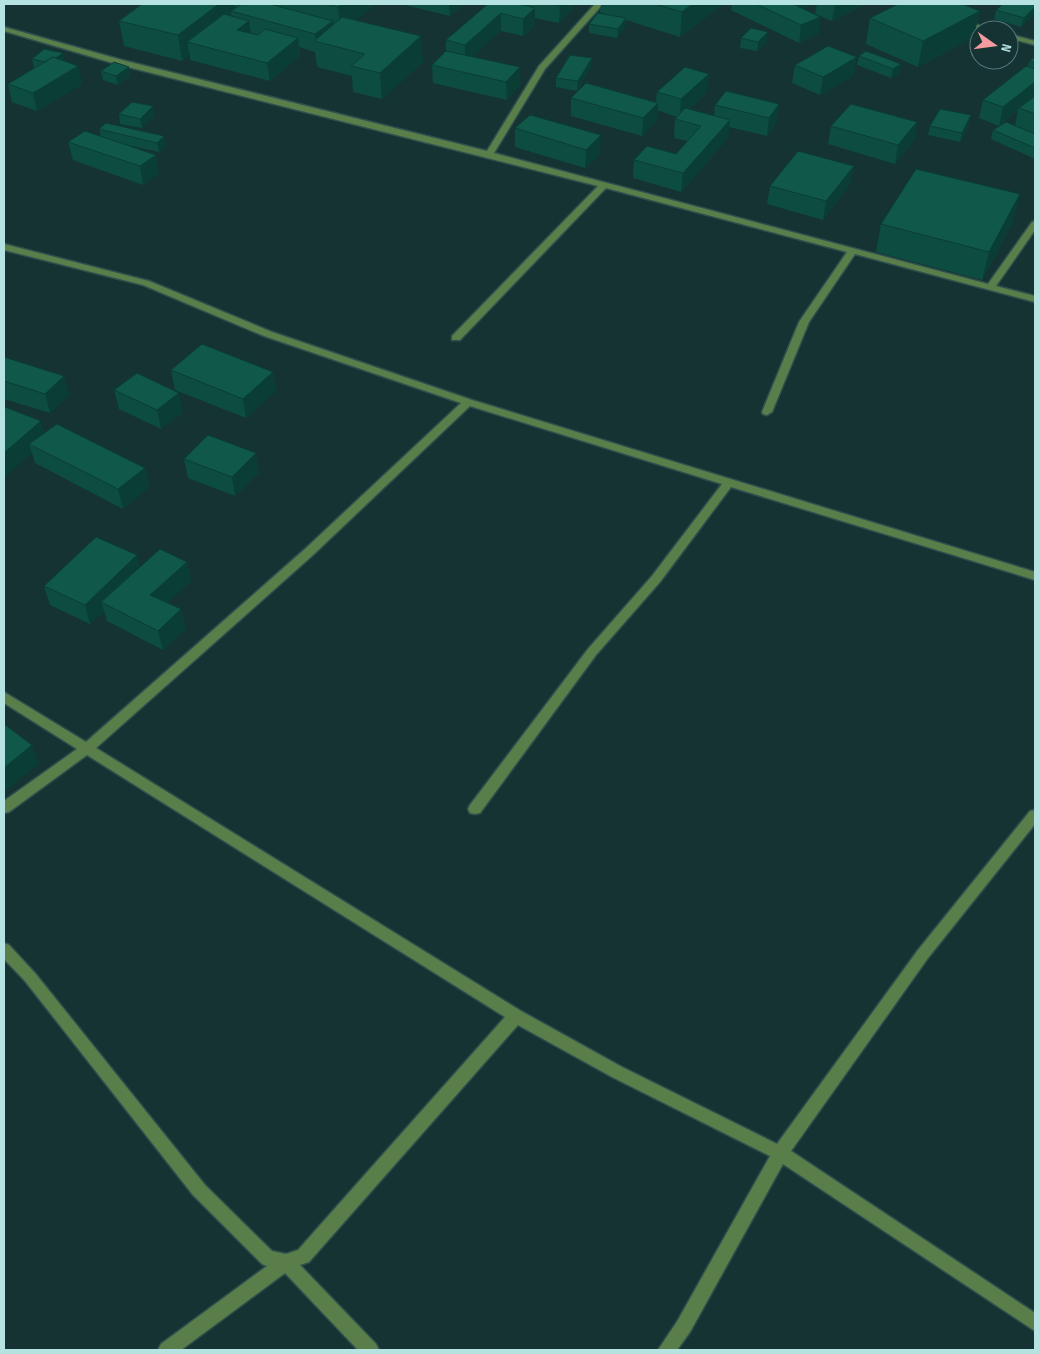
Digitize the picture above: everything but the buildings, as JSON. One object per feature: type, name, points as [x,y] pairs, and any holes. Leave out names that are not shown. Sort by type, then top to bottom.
[{"type":"street","points":[[489,154],[542,68],[599,4]]},
{"type":"street","points":[[958,19],[969,23]]},
{"type":"street","points":[[4,29],[119,62],[489,154],[852,252],[1035,299]]},
{"type":"street","points":[[1019,39],[1035,43]]},
{"type":"street","points":[[456,338],[604,185]]},
{"type":"street","points":[[990,288],[1035,224]]},
{"type":"street","points":[[6,249],[146,283],[268,334],[468,402],[1035,576]]},
{"type":"street","points":[[767,412],[804,322],[852,252]]},
{"type":"street","points":[[4,808],[86,748],[309,552],[468,402]]},
{"type":"street","points":[[475,810],[592,652],[656,579],[729,482]]},
{"type":"street","points":[[4,697],[516,1016],[617,1072],[780,1153],[1035,1322]]},
{"type":"street","points":[[667,1350],[684,1326],[780,1153],[923,954],[1035,816]]},
{"type":"street","points":[[4,949],[30,977],[198,1190],[268,1258],[286,1262],[370,1350]]},
{"type":"street","points":[[167,1350],[286,1262],[303,1256],[516,1016]]}]
